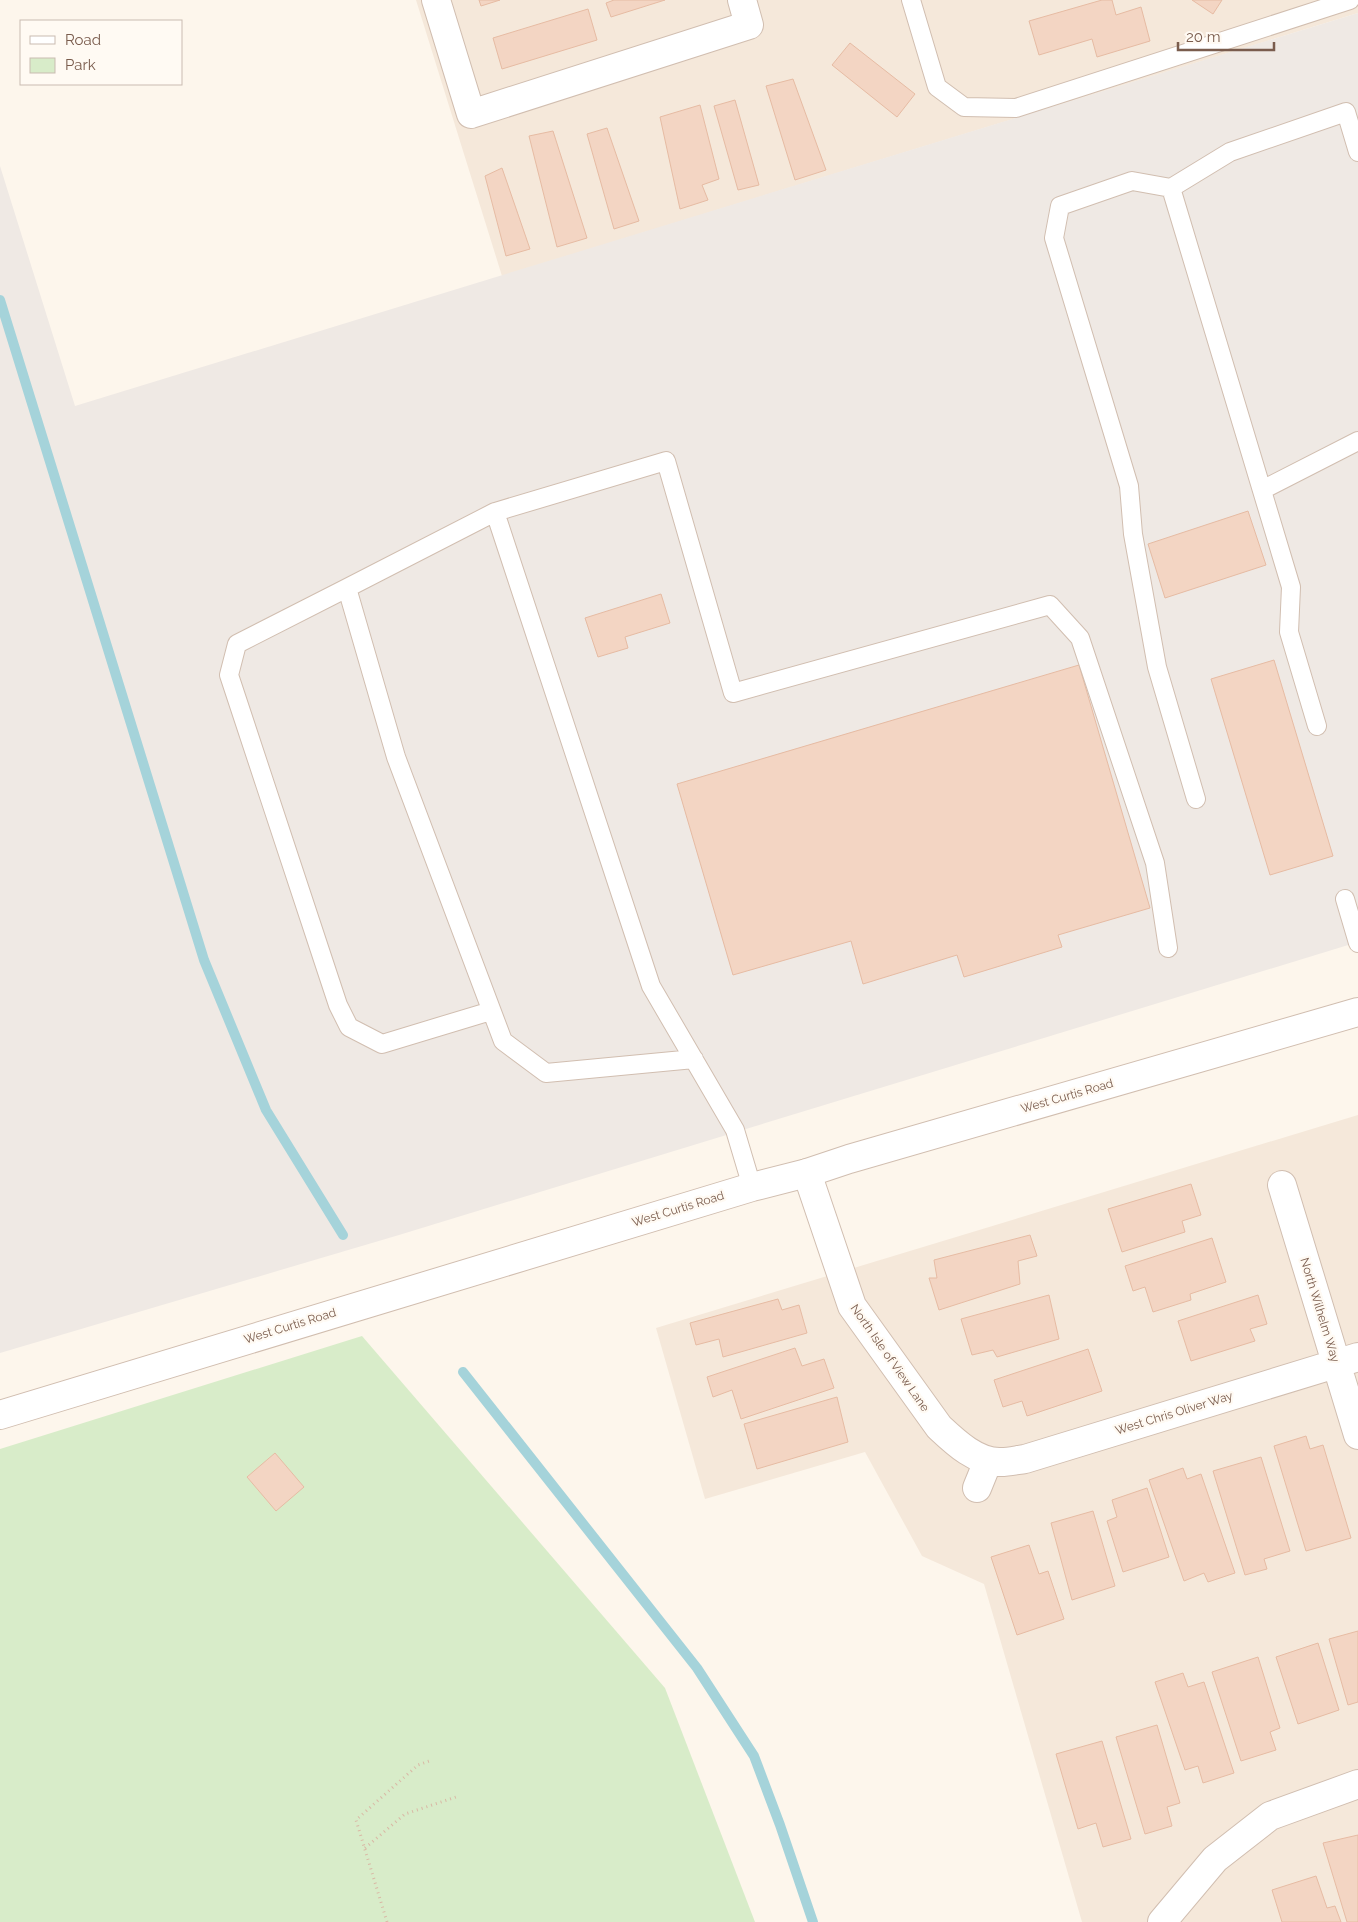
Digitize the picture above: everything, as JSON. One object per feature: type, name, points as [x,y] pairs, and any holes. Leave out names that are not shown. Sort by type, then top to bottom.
[{"type":"street","points":[[436,0],[471,114],[749,25],[742,0]]},
{"type":"street","name":"West Curtis Road","points":[[0,1414],[752,1187],[807,1173],[849,1159],[1358,1012]]},
{"type":"street","name":"North Isle of View Lane","points":[[807,1173],[852,1306],[939,1427],[954,1441],[988,1461]]},
{"type":"street","name":"North Wilhelm Way","points":[[1282,1186],[1347,1360],[1358,1435]]},
{"type":"street","name":"West Chris Oliver Way","points":[[988,1461],[1000,1462],[1025,1459],[1347,1360]]},
{"type":"street","points":[[977,1488],[988,1461]]},
{"type":"street","points":[[1162,1922],[1215,1859],[1270,1816],[1358,1784]]},
{"type":"lane","points":[[911,0],[938,87],[964,107],[1016,108],[1350,0]]},
{"type":"lane","points":[[1196,800],[1157,667],[1133,534],[1129,486],[1054,238],[1060,206],[1132,181],[1171,188],[1230,152],[1346,112],[1358,152]]},
{"type":"lane","points":[[1171,188],[1291,587],[1289,632],[1317,726]]},
{"type":"lane","points":[[1262,490],[1358,441]]},
{"type":"lane","points":[[492,1011],[382,1044],[349,1027],[338,1005],[229,675],[237,644],[495,512],[666,461],[733,693],[1050,605],[1080,638],[1155,863],[1168,948]]},
{"type":"lane","points":[[495,512],[651,986],[735,1130],[752,1187]]},
{"type":"lane","points":[[347,588],[396,758],[503,1042],[546,1073],[694,1059]]},
{"type":"lane","points":[[1345,899],[1358,943]]},
{"type":"path","points":[[387,1922],[356,1820],[418,1765],[432,1760]]},
{"type":"path","points":[[365,1848],[405,1814],[459,1796]]},
{"type":"shaded area","points":[[416,0],[1358,0],[1358,13],[502,276]]},
{"type":"shaded area","points":[[1358,13],[1358,942],[399,1235],[0,1353],[0,166],[75,406]]},
{"type":"shaded area","points":[[1358,1115],[1358,1922],[1082,1922],[984,1584],[922,1556],[865,1452],[705,1499],[656,1328]]},
{"type":"green space","points":[[362,1336],[665,1688],[755,1922],[0,1922],[0,1449]]},
{"type":"building","points":[[479,0],[500,0],[481,6]]},
{"type":"building","points":[[614,0],[665,0],[611,17],[606,3]]},
{"type":"building","points":[[1102,0],[1112,0],[1116,15],[1141,7],[1150,41],[1097,57],[1092,39],[1039,55],[1029,21]]},
{"type":"building","points":[[1192,0],[1222,0],[1213,14]]},
{"type":"building","points":[[588,9],[597,40],[502,69],[493,38]]},
{"type":"building","points":[[850,43],[915,94],[897,117],[832,65]]},
{"type":"building","points":[[793,79],[826,170],[795,180],[766,86]]},
{"type":"building","points":[[735,100],[759,185],[738,190],[714,106]]},
{"type":"building","points":[[700,105],[719,179],[702,185],[708,200],[680,209],[660,117]]},
{"type":"building","points":[[607,128],[639,221],[614,229],[587,134]]},
{"type":"building","points":[[553,131],[587,238],[557,247],[529,136]]},
{"type":"building","points":[[502,168],[530,249],[506,256],[485,176]]},
{"type":"building","points":[[1248,511],[1266,565],[1165,598],[1148,544]]},
{"type":"building","points":[[661,594],[670,623],[625,637],[628,648],[598,657],[585,618]]},
{"type":"building","points":[[1274,660],[1333,856],[1270,875],[1211,679]]},
{"type":"building","points":[[1079,665],[1150,908],[1058,935],[1062,947],[964,977],[957,955],[863,984],[851,941],[733,975],[677,784]]},
{"type":"building","points":[[1191,1184],[1201,1215],[1182,1221],[1185,1232],[1122,1252],[1108,1209]]},
{"type":"building","points":[[1030,1235],[1037,1256],[1018,1261],[1020,1284],[939,1310],[929,1278],[937,1278],[934,1260]]},
{"type":"building","points":[[1212,1238],[1226,1282],[1190,1294],[1191,1300],[1153,1312],[1145,1287],[1133,1291],[1125,1266]]},
{"type":"building","points":[[1049,1295],[1059,1339],[997,1357],[993,1350],[972,1355],[961,1319]]},
{"type":"building","points":[[1258,1295],[1267,1324],[1250,1329],[1255,1341],[1191,1361],[1178,1321]]},
{"type":"building","points":[[778,1299],[782,1310],[799,1305],[807,1333],[723,1357],[719,1339],[696,1345],[690,1323]]},
{"type":"building","points":[[795,1348],[802,1366],[824,1359],[834,1388],[741,1419],[732,1390],[713,1397],[707,1377]]},
{"type":"building","points":[[1088,1349],[1102,1391],[1027,1416],[1022,1401],[1003,1407],[994,1380]]},
{"type":"building","points":[[837,1397],[848,1442],[757,1469],[744,1424]]},
{"type":"building","points":[[1306,1436],[1310,1449],[1323,1445],[1351,1538],[1306,1551],[1274,1446]]},
{"type":"building","points":[[275,1453],[304,1487],[276,1511],[247,1477]]},
{"type":"building","points":[[1261,1457],[1290,1551],[1264,1559],[1267,1569],[1245,1575],[1213,1471]]},
{"type":"building","points":[[1183,1468],[1187,1479],[1201,1474],[1235,1573],[1208,1582],[1204,1573],[1184,1581],[1149,1480]]},
{"type":"building","points":[[1147,1488],[1169,1557],[1123,1572],[1107,1521],[1117,1517],[1112,1500]]},
{"type":"building","points":[[1093,1511],[1115,1586],[1072,1600],[1051,1523]]},
{"type":"building","points":[[1029,1545],[1039,1574],[1048,1571],[1064,1619],[1017,1635],[991,1557]]},
{"type":"building","points":[[1358,1631],[1358,1702],[1348,1705],[1329,1639]]},
{"type":"building","points":[[1318,1643],[1339,1710],[1298,1724],[1276,1657]]},
{"type":"building","points":[[1258,1657],[1280,1728],[1270,1732],[1276,1750],[1241,1761],[1212,1672]]},
{"type":"building","points":[[1183,1673],[1188,1687],[1204,1682],[1234,1773],[1203,1783],[1198,1766],[1185,1770],[1155,1682]]},
{"type":"building","points":[[1157,1725],[1180,1803],[1167,1807],[1172,1826],[1145,1834],[1116,1737]]},
{"type":"building","points":[[1102,1741],[1131,1839],[1103,1847],[1096,1823],[1078,1829],[1056,1754]]},
{"type":"building","points":[[1358,1835],[1358,1922],[1347,1922],[1323,1843]]},
{"type":"building","points":[[1316,1876],[1327,1908],[1335,1906],[1341,1922],[1282,1922],[1272,1890]]},
{"type":"waterway","points":[[0,300],[204,960],[266,1110],[343,1235]]},
{"type":"waterway","points":[[463,1372],[697,1668],[754,1756],[813,1922]]}]
